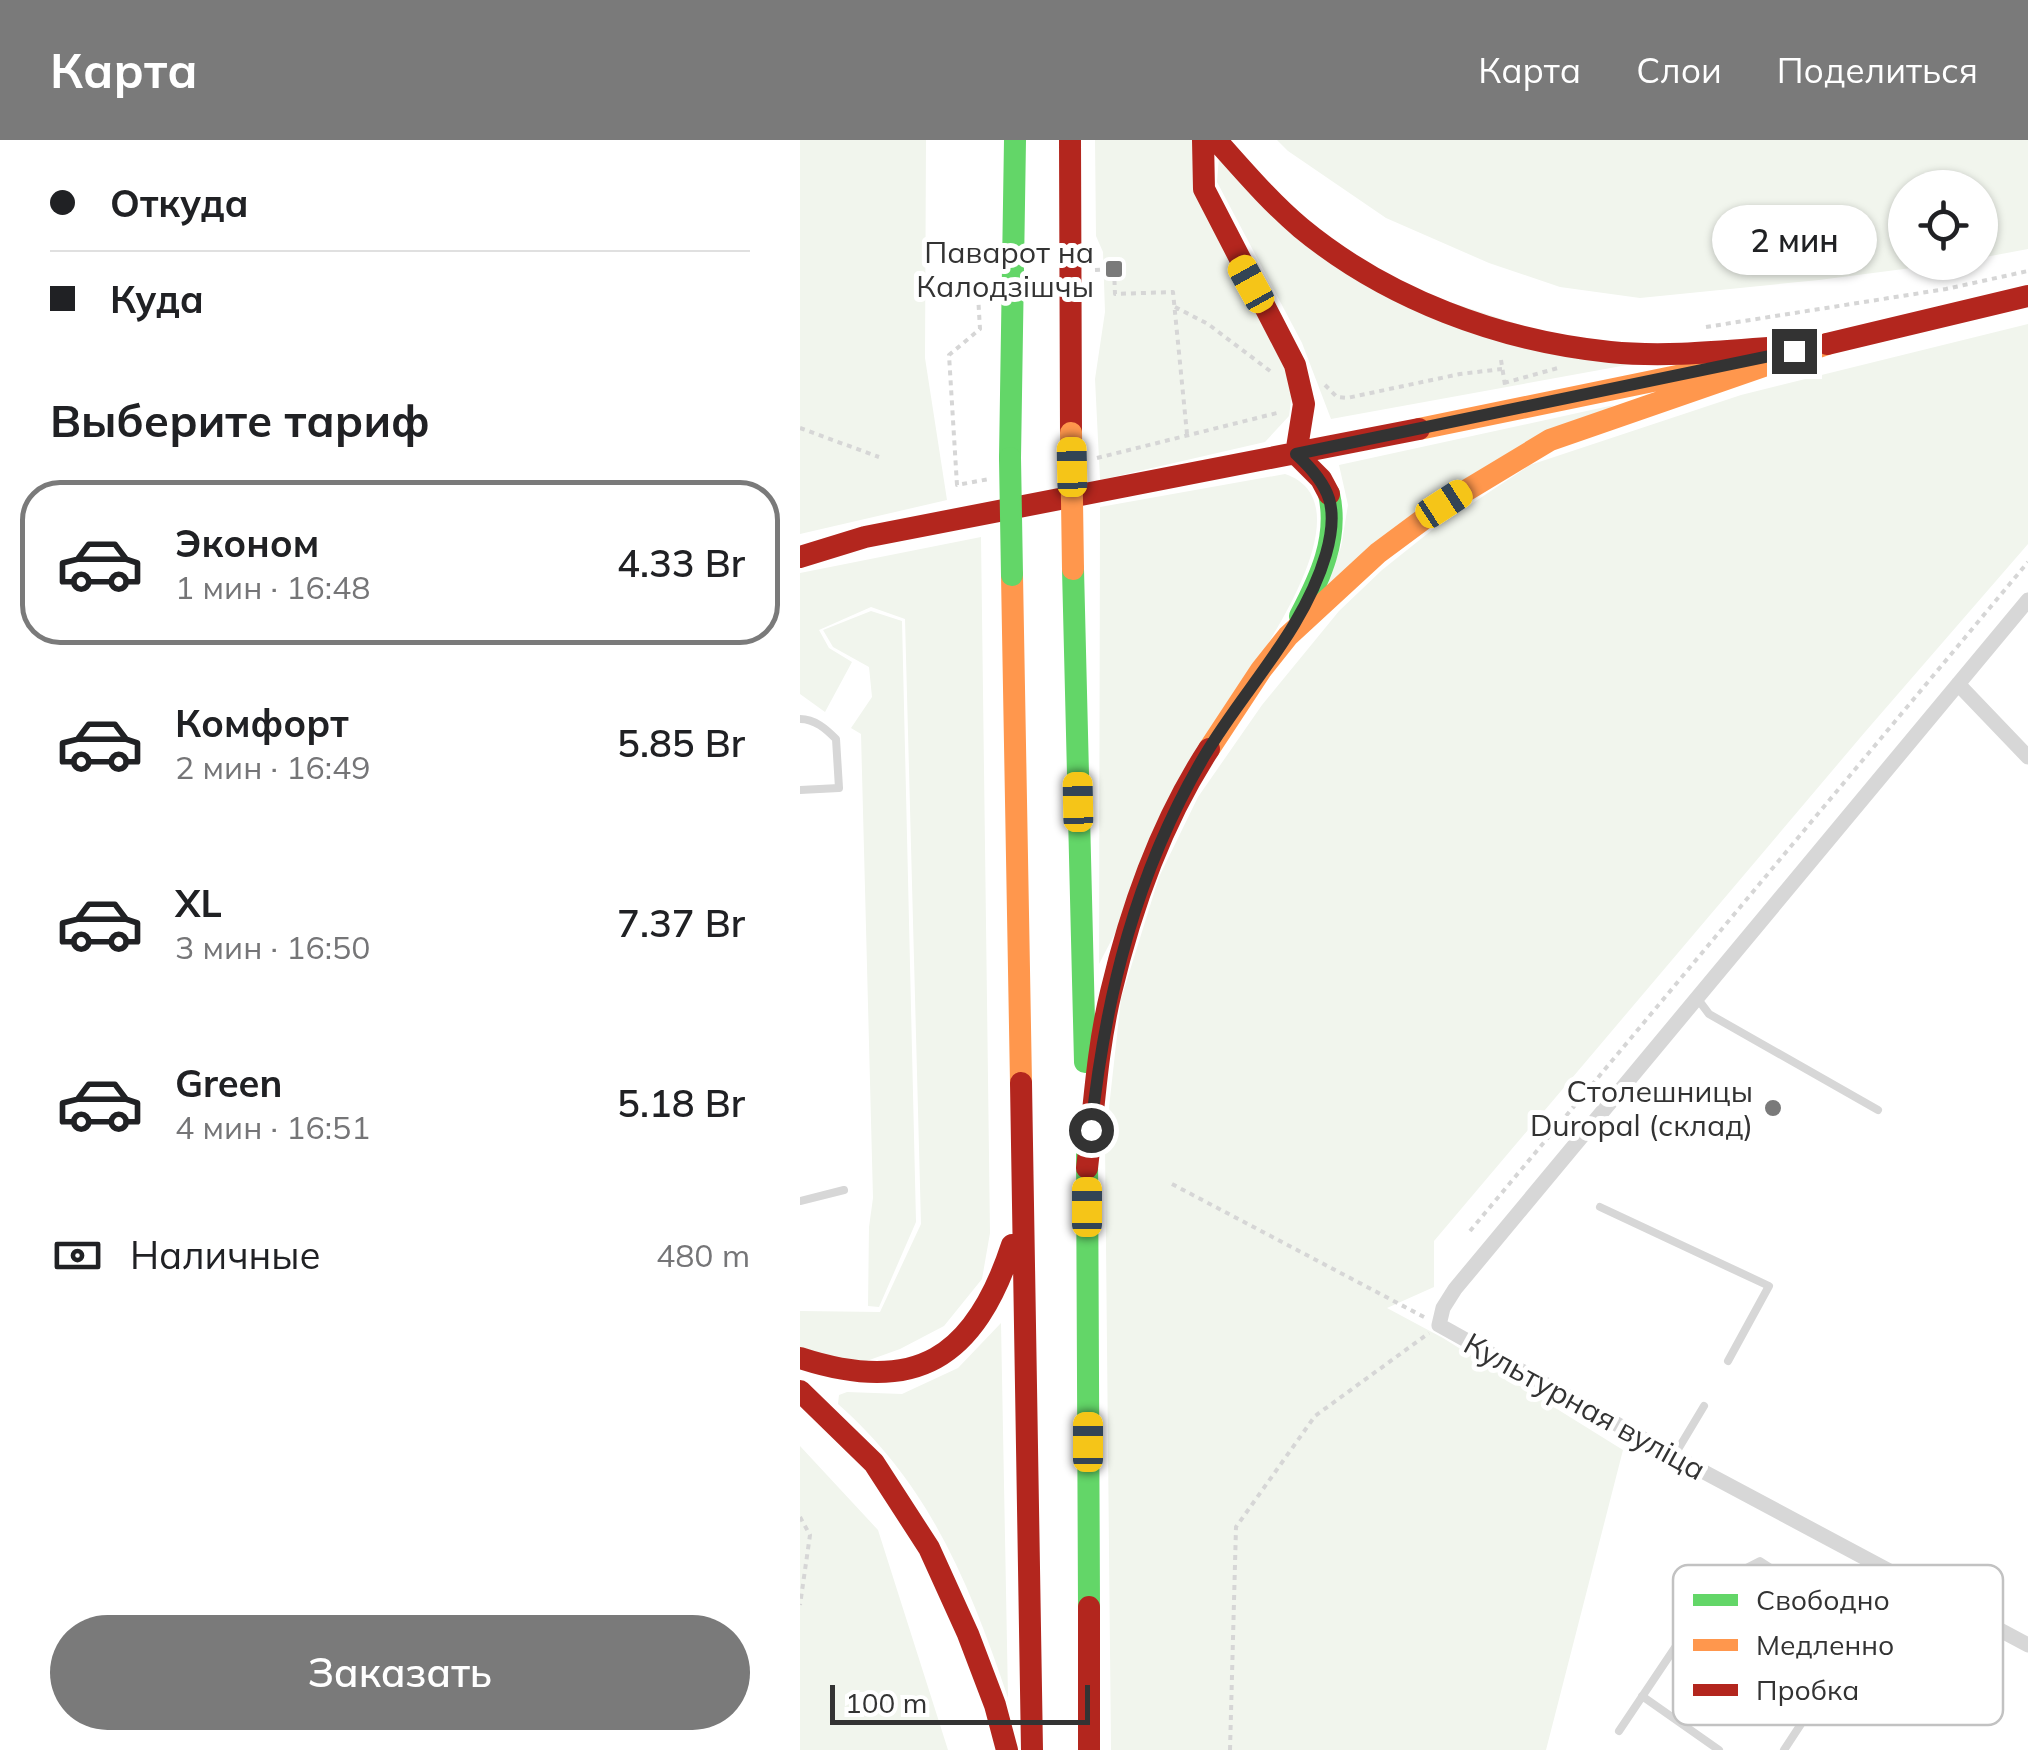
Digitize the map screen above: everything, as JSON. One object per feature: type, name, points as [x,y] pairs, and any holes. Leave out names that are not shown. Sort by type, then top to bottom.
[{"type":"main road","points":[[1015,140],[1010,458],[1032,1750]]},
{"type":"main road","points":[[1070,140],[1073,569],[1087,1168],[1089,1750]]},
{"type":"main road","points":[[1203,140],[1204,189],[1300,381],[1304,404],[1296,454]]},
{"type":"main road","points":[[1216,140],[1304,231],[1409,296],[1459,318],[1518,336],[1653,354],[1827,344]]},
{"type":"main road","points":[[800,557],[865,536],[1296,454],[1827,344],[2028,296]]},
{"type":"main road","points":[[1087,1168],[1111,992],[1144,882],[1181,798],[1206,755],[1288,636],[1378,553],[1444,504],[1550,440],[1827,344]]},
{"type":"main road","points":[[1288,636],[1312,593],[1333,518],[1330,493],[1296,454]]},
{"type":"main road","points":[[800,1358],[852,1373],[892,1374],[943,1355],[979,1324],[1000,1289],[1022,1208]]},
{"type":"main road","points":[[800,1391],[874,1463],[930,1548],[988,1687],[1007,1750]]},
{"type":"street","name":"Культурная вуліца","points":[[1878,1565],[1439,1325],[1443,1308],[1455,1289],[2028,600]]},
{"type":"street","points":[[1958,684],[2028,757]]},
{"type":"street","name":"Культурная вуліца","points":[[2003,1632],[2028,1645]]},
{"type":"lane","points":[[800,718],[808,718],[836,740],[839,788],[800,790]]},
{"type":"lane","points":[[1697,998],[1710,1014],[1878,1110]]},
{"type":"lane","points":[[800,1201],[844,1190]]},
{"type":"lane","points":[[1600,1208],[1768,1286],[1728,1361]]},
{"type":"lane","points":[[1674,1456],[1704,1406]]},
{"type":"lane","points":[[1619,1732],[1673,1650]]},
{"type":"lane","points":[[1642,1696],[1673,1718]]},
{"type":"lane","points":[[1683,1725],[1719,1750]]},
{"type":"lane","points":[[1784,1750],[1800,1725]]},
{"type":"path","points":[[1114,269],[1115,294],[1173,292],[1187,434]]},
{"type":"path","points":[[1695,329],[1946,289],[2028,271]]},
{"type":"path","points":[[949,354],[980,329],[978,295]]},
{"type":"path","points":[[1175,307],[1208,324],[1271,372],[1292,382],[1320,375],[1337,398],[1502,369]]},
{"type":"path","points":[[1504,383],[1560,367]]},
{"type":"path","points":[[800,428],[879,457]]},
{"type":"path","points":[[1470,1232],[2028,562]]},
{"type":"path","points":[[1172,1184],[1439,1325],[1314,1416],[1236,1527],[1230,1750]]},
{"type":"path","points":[[800,1517],[810,1535],[800,1606]]},
{"type":"shaded area","points":[[800,140],[926,140],[925,358],[947,500],[800,534]]},
{"type":"shaded area","points":[[1095,140],[1193,140],[1293,386],[1289,416],[1265,442],[1100,480],[1095,379],[1105,312],[1103,252],[1096,236]]},
{"type":"shaded area","points":[[1277,140],[2028,140],[2028,249],[1998,255],[1998,170],[1888,170],[1888,271],[1640,298],[1560,287],[1489,263],[1386,218]]},
{"type":"shaded area","points":[[1219,157],[1336,265],[1638,363],[1331,419],[1302,343],[1217,182]]},
{"type":"shaded area","points":[[2028,324],[2028,544],[1434,1241],[1434,1287],[1387,1308],[1443,1338],[1623,1450],[1546,1750],[1111,1750],[1105,1144],[1121,999],[1159,877],[1198,797],[1262,705],[1339,611],[1432,530],[1530,465],[1741,395]]},
{"type":"shaded area","points":[[1614,405],[1325,588],[1341,547],[1348,505],[1339,465]]},
{"type":"shaded area","points":[[1285,474],[1306,488],[1316,508],[1316,533],[1298,590],[1099,964],[1100,507]]},
{"type":"shaded area","points":[[981,537],[990,1233],[982,1279],[944,1326],[900,1349],[861,1363],[800,1360],[800,1311],[880,1312],[921,1224],[905,619],[871,607],[819,630],[829,648],[852,662],[825,712],[800,694],[800,573]]},
{"type":"shaded area","points":[[871,611],[902,621],[916,1222],[879,1307],[868,1306],[873,1198],[861,734],[851,728],[872,697],[869,667],[833,647],[823,630]]},
{"type":"shaded area","points":[[1001,1323],[1008,1698],[978,1616],[943,1539],[898,1468],[838,1404],[839,1395],[847,1392],[902,1394],[958,1368]]},
{"type":"shaded area","points":[[800,1446],[878,1530],[948,1750],[800,1750]]},
{"type":"traffic: fast","points":[[1010,458],[1015,140]]},
{"type":"traffic: fast","points":[[1010,458],[1012,575]]},
{"type":"traffic: fast","points":[[1300,616],[1321,572],[1329,542],[1329,494]]},
{"type":"traffic: fast","points":[[1073,569],[1085,1062]]},
{"type":"traffic: fast","points":[[1087,1148],[1089,1607]]},
{"type":"traffic: slow","points":[[1209,749],[1288,636],[1378,553],[1444,504],[1550,440],[1827,344]]},
{"type":"traffic: slow","points":[[1419,429],[1716,368]]},
{"type":"traffic: slow","points":[[1071,433],[1073,569]]},
{"type":"traffic: slow","points":[[1012,575],[1021,1083]]},
{"type":"traffic: jam","points":[[1070,140],[1071,433]]},
{"type":"traffic: jam","points":[[1203,140],[1204,189],[1295,365],[1304,404],[1296,454],[1321,479],[1329,494]]},
{"type":"traffic: jam","points":[[1216,140],[1278,208],[1334,253],[1408,296],[1487,327],[1569,346],[1633,354],[1794,346]]},
{"type":"traffic: jam","points":[[1827,344],[2028,296]]},
{"type":"traffic: jam","points":[[800,557],[865,537],[1419,429]]},
{"type":"traffic: jam","points":[[1087,1168],[1102,1035],[1128,929],[1163,835],[1209,749]]},
{"type":"traffic: jam","points":[[1021,1083],[1032,1750]]},
{"type":"traffic: jam","points":[[800,1358],[841,1369],[877,1372],[908,1369],[936,1358],[980,1316],[1012,1245]]},
{"type":"traffic: jam","points":[[800,1391],[874,1463],[929,1548],[968,1634],[1007,1750]]},
{"type":"traffic: jam","points":[[1089,1607],[1089,1750]]},
{"type":"place","name":"Паварот на Калодзішчы","points":[[1114,269]]},
{"type":"place","name":"Столешницы Duropal (склад)","points":[[1773,1108]]},
{"type":"route","points":[[1091,1130],[1111,992],[1144,882],[1181,798],[1234,709],[1288,636],[1312,593],[1326,552],[1333,518],[1330,493],[1296,454],[1794,351]]}]
